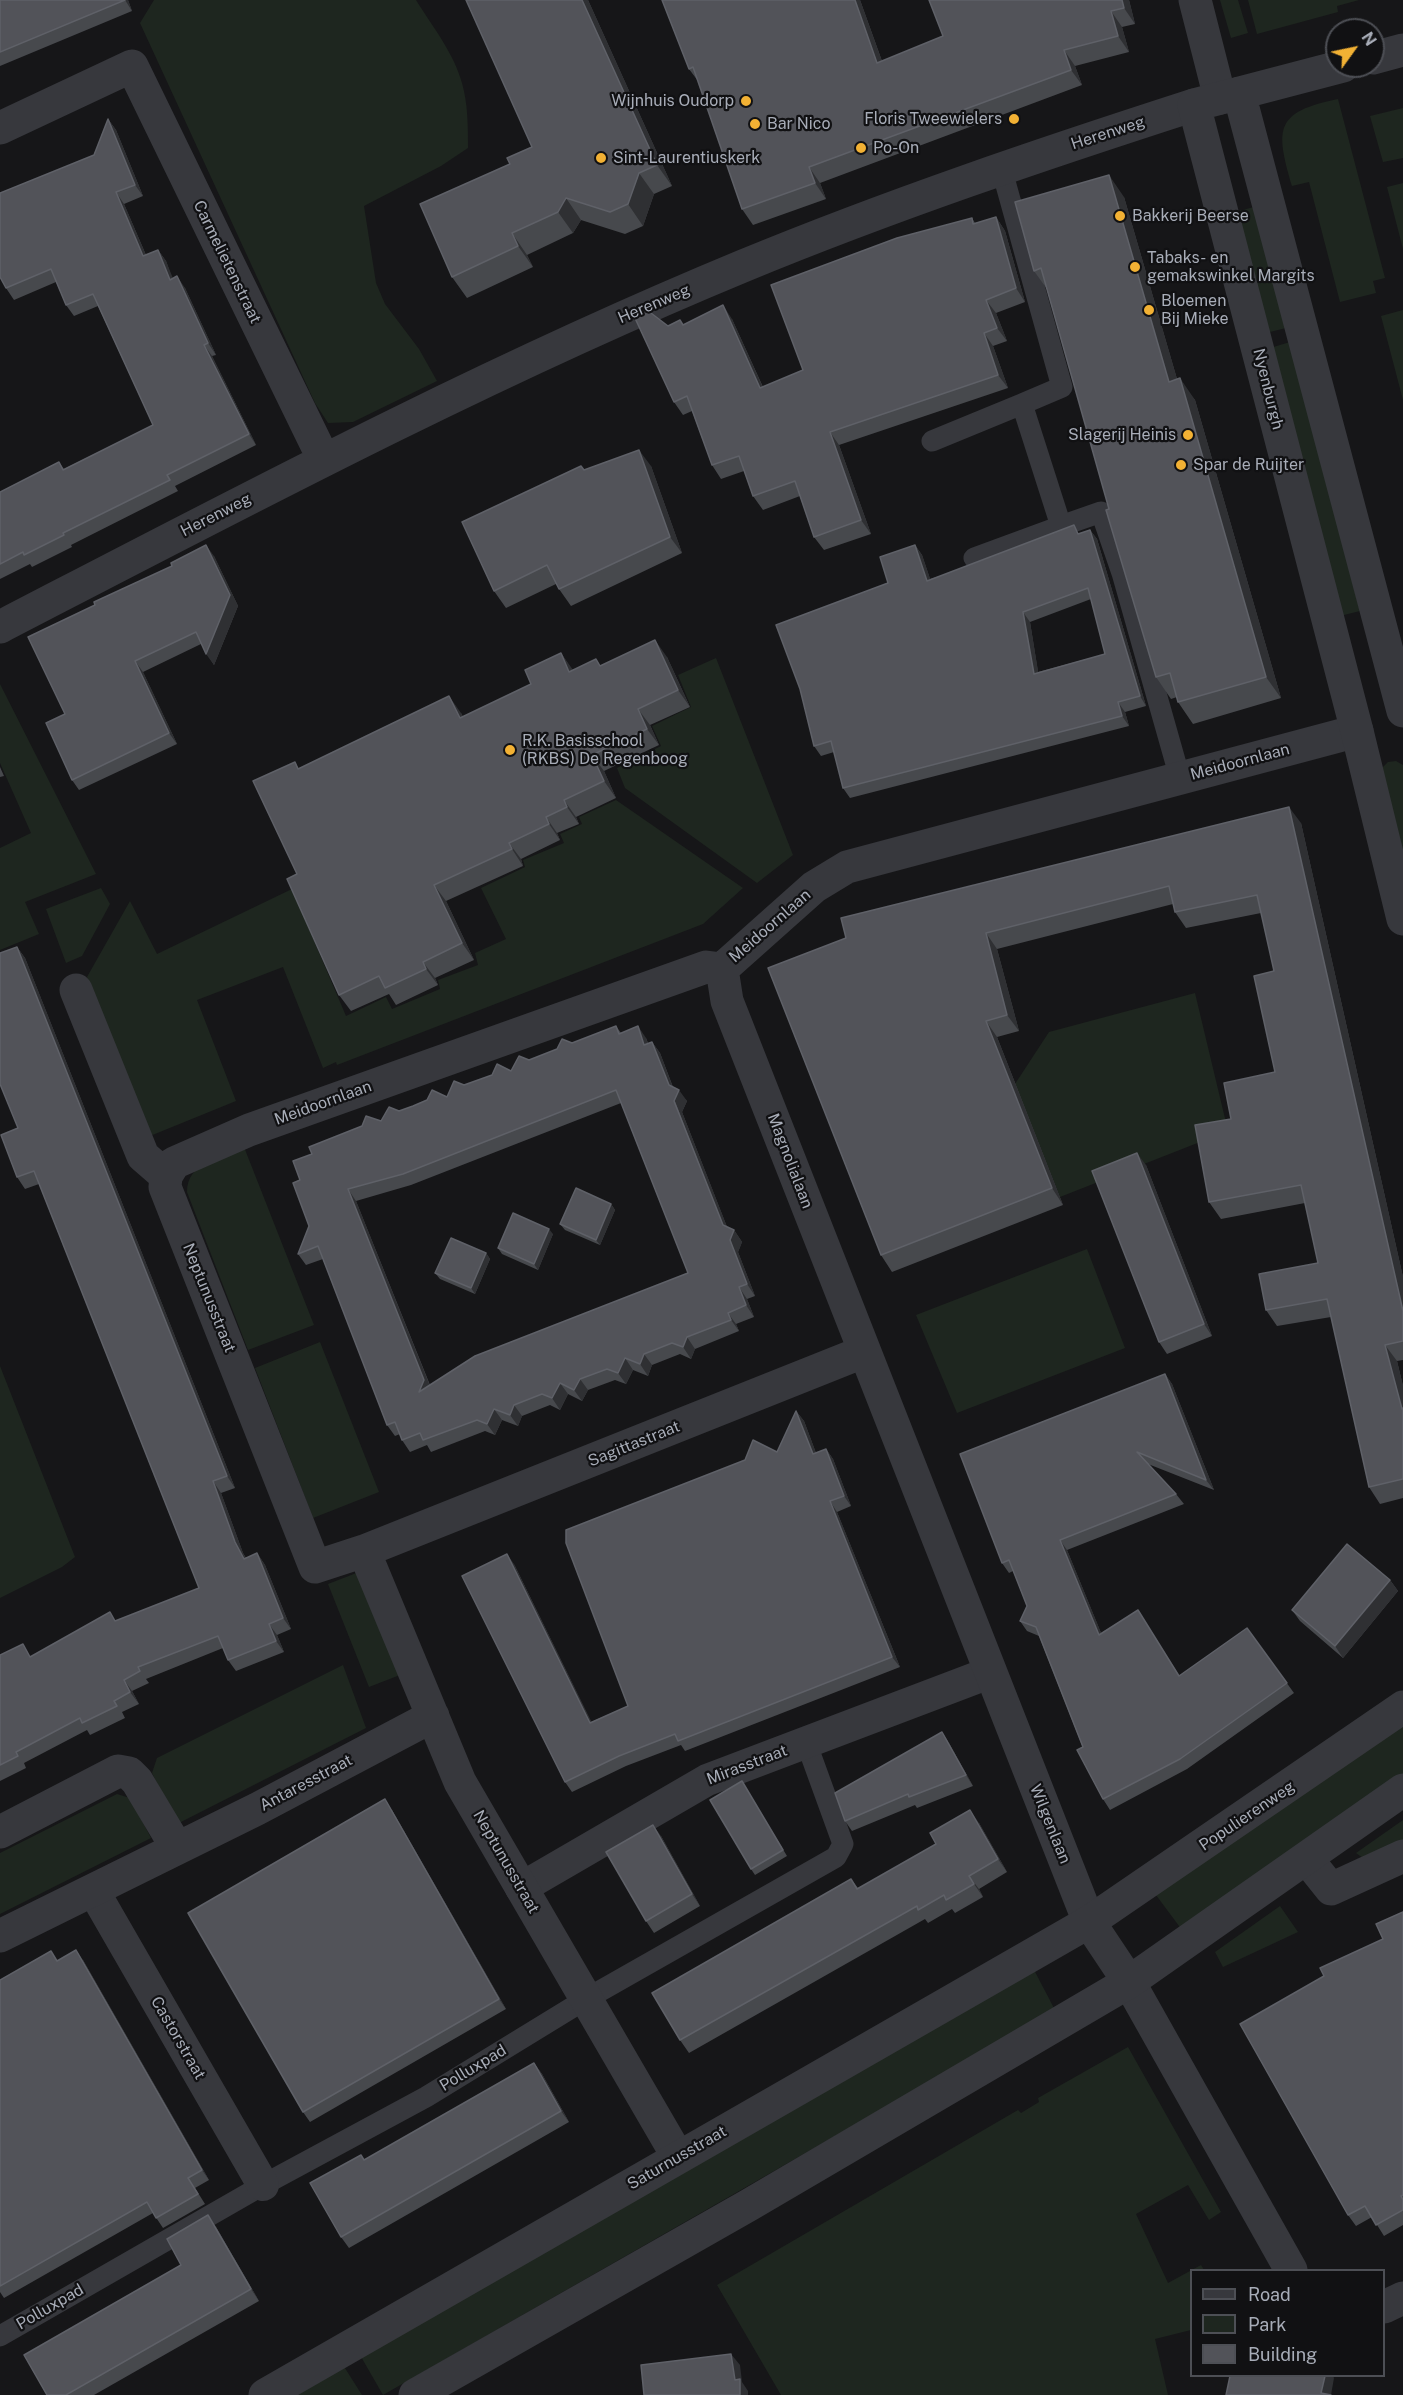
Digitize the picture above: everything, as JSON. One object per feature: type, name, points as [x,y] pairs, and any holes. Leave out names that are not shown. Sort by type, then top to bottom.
[{"type":"street","points":[[1195,0],[1218,98],[1403,712],[1358,731],[1403,919]]},
{"type":"street","points":[[1385,55],[1403,51]]},
{"type":"street","name":"Carmelietenstraat","points":[[0,128],[132,66],[323,458]]},
{"type":"street","name":"Herenweg","points":[[0,627],[323,458],[585,335],[745,265],[1001,167],[1218,98],[1325,70]]},
{"type":"street","name":"Nyenburgh","points":[[1218,98],[1358,731]]},
{"type":"street","name":"Meidoornlaan","points":[[166,1176],[174,1163],[249,1130],[706,967],[722,969],[814,887],[847,867],[1358,731]]},
{"type":"street","name":"Magnolialaan","points":[[722,969],[727,1001],[863,1352]]},
{"type":"street","points":[[76,990],[143,1156],[166,1176]]},
{"type":"street","name":"Neptunusstraat","points":[[166,1176],[165,1187],[315,1567],[364,1551],[405,1534]]},
{"type":"street","name":"Sagittastraat","points":[[405,1534],[863,1352]]},
{"type":"street","name":"Wilgenlaan","points":[[863,1352],[1089,1922],[1129,1982],[1290,2269]]},
{"type":"street","name":"Neptunusstraat","points":[[364,1551],[460,1782],[678,2157]]},
{"type":"street","name":"Mirasstraat","points":[[520,1888],[707,1780],[989,1673]]},
{"type":"street","name":"Populierenweg","points":[[1089,1922],[1403,1707]]},
{"type":"street","name":"Antaresstraat","points":[[0,1936],[257,1809],[433,1716]]},
{"type":"street","points":[[0,1832],[118,1771],[129,1773],[137,1781],[177,1848]]},
{"type":"street","points":[[415,2395],[780,2187],[1129,1982],[1403,1790]]},
{"type":"street","points":[[1307,1859],[1331,1889],[1403,1856]]},
{"type":"street","name":"Castorstraat","points":[[93,1890],[263,2185]]},
{"type":"street","name":"Saturnusstraat","points":[[266,2395],[1089,1922]]},
{"type":"street","points":[[1385,2306],[1403,2298]]},
{"type":"lane","points":[[932,441],[1062,387],[1001,167]]},
{"type":"lane","points":[[1022,404],[1061,526]]},
{"type":"lane","points":[[974,558],[1101,512],[1122,573],[1180,778]]},
{"type":"lane","name":"Polluxpad","points":[[0,2336],[263,2185],[426,2097],[586,1999],[836,1857],[843,1844],[806,1742]]},
{"type":"green space","points":[[154,0],[416,0],[448,50],[458,72],[467,107],[468,148],[441,166],[364,206],[376,283],[385,304],[419,349],[437,381],[353,422],[328,423],[315,403],[140,23]]},
{"type":"green space","points":[[1220,0],[1238,0],[1248,33],[1231,38]]},
{"type":"green space","points":[[1248,0],[1359,0],[1337,6],[1338,12],[1257,34]]},
{"type":"green space","points":[[1338,99],[1385,278],[1373,281],[1376,293],[1340,302],[1309,182],[1292,186],[1282,136],[1291,117],[1317,104]]},
{"type":"green space","points":[[1403,108],[1403,158],[1383,162],[1370,116]]},
{"type":"green space","points":[[1403,183],[1403,249],[1387,187]]},
{"type":"green space","points":[[1254,207],[1286,328],[1266,333],[1235,212]]},
{"type":"green space","points":[[1403,310],[1403,400],[1381,316]]},
{"type":"green space","points":[[1290,342],[1360,611],[1340,616],[1270,348]]},
{"type":"green space","points":[[716,658],[793,855],[757,883],[625,788],[617,768],[661,746],[652,726],[691,707],[678,675]]},
{"type":"green space","points":[[0,684],[96,874],[25,902],[39,934],[0,950],[0,848],[31,833],[0,763]]},
{"type":"green space","points":[[1396,761],[1403,765],[1403,872],[1382,768],[1388,762]]},
{"type":"green space","points":[[616,800],[743,888],[703,924],[337,1065],[336,1062],[323,1068],[283,967],[197,1000],[236,1101],[150,1136],[87,977],[130,901],[157,954],[292,889],[346,1016],[386,997],[392,1009],[440,989],[438,980],[478,965],[475,953],[506,939],[481,888],[525,867],[523,860],[564,843],[560,834],[582,824],[579,817]]},
{"type":"green space","points":[[101,888],[110,904],[82,956],[66,963],[46,909]]},
{"type":"green space","points":[[1195,993],[1228,1131],[1060,1197],[1015,1084],[1049,1032]]},
{"type":"green space","points":[[244,1147],[314,1325],[248,1350],[187,1192],[189,1182],[199,1167]]},
{"type":"green space","points":[[1087,1249],[1125,1348],[957,1413],[916,1315]]},
{"type":"green space","points":[[320,1342],[379,1492],[313,1518],[255,1368]]},
{"type":"green space","points":[[0,1366],[75,1557],[62,1567],[0,1598]]},
{"type":"green space","points":[[359,1572],[400,1675],[369,1687],[328,1584]]},
{"type":"green space","points":[[343,1665],[366,1728],[177,1824],[152,1773],[157,1758]]},
{"type":"green space","points":[[1403,1720],[1403,1774],[1182,1930],[1153,1891]]},
{"type":"green space","points":[[117,1794],[130,1798],[151,1838],[0,1914],[0,1853]]},
{"type":"green space","points":[[1403,1820],[1403,1840],[1363,1858],[1356,1853]]},
{"type":"green space","points":[[1280,1906],[1298,1932],[1223,1967],[1215,1952]]},
{"type":"green space","points":[[1033,1968],[1055,2010],[383,2395],[360,2355]]},
{"type":"green space","points":[[1128,2047],[1221,2212],[1209,2220],[1188,2185],[1136,2214],[1168,2283],[1190,2271],[1190,2330],[1155,2339],[1168,2395],[781,2395],[717,2285],[1018,2110],[1021,2113],[1039,2102],[1038,2098]]},
{"type":"green space","points":[[343,2365],[362,2395],[291,2395]]},
{"type":"building","points":[[0,0],[125,0],[0,52]]},
{"type":"building","name":"Sint-Laurentiuskerk","points":[[466,0],[582,0],[657,165],[639,173],[628,204],[610,212],[566,198],[558,212],[512,233],[518,246],[452,277],[420,204],[510,164],[507,158],[532,147]]},
{"type":"building","points":[[662,0],[855,0],[877,63],[943,36],[929,0],[1122,0],[1124,8],[1111,11],[1118,36],[1064,50],[1071,70],[809,167],[815,183],[742,209],[693,67],[689,69]]},
{"type":"building","points":[[108,119],[135,185],[116,192],[143,256],[158,250],[170,280],[177,276],[208,343],[204,345],[249,434],[167,475],[170,480],[24,555],[23,552],[0,564],[0,492],[59,462],[63,470],[153,425],[93,294],[66,305],[51,269],[6,288],[0,277],[0,193],[94,155]]},
{"type":"building","points":[[1109,175],[1169,382],[1180,378],[1266,677],[1178,702],[1170,673],[1156,677],[1106,510],[1109,509],[1041,268],[1034,271],[1015,202]]},
{"type":"building","points":[[996,217],[1016,288],[986,300],[997,328],[984,333],[998,375],[830,432],[861,520],[814,537],[795,481],[753,496],[739,456],[712,465],[687,396],[674,402],[634,316],[647,310],[668,326],[680,320],[683,325],[723,305],[760,388],[803,370],[771,285],[897,238],[972,218],[973,224]]},
{"type":"building","points":[[639,450],[670,537],[559,589],[547,565],[494,591],[462,522],[581,466],[584,470]]},
{"type":"building","points":[[1074,525],[1078,534],[1090,530],[1140,696],[1118,702],[1122,716],[843,788],[831,741],[814,746],[800,689],[776,625],[888,583],[880,557],[915,545],[927,581]],"holes":[[[1088,588],[1105,654],[1034,674],[1023,612]]]},
{"type":"building","points":[[206,545],[230,595],[206,654],[196,632],[135,661],[169,733],[72,780],[46,723],[65,714],[28,637],[95,605],[94,602],[172,566],[171,563]]},
{"type":"building","points":[[655,640],[678,690],[638,709],[647,729],[592,755],[604,781],[564,800],[567,807],[546,817],[549,824],[509,843],[512,849],[434,885],[462,943],[423,962],[426,969],[385,988],[379,976],[339,995],[287,879],[297,874],[253,781],[295,762],[298,769],[449,696],[460,718],[531,684],[525,670],[561,653],[569,672],[596,659],[600,666]]},
{"type":"building","points":[[1289,807],[1403,1311],[1403,1341],[1385,1345],[1403,1408],[1403,1479],[1369,1487],[1327,1299],[1266,1310],[1259,1274],[1318,1263],[1301,1185],[1209,1202],[1195,1125],[1231,1119],[1224,1083],[1275,1072],[1254,976],[1274,971],[1257,895],[1175,912],[1169,886],[986,933],[1007,1015],[986,1021],[1052,1188],[881,1255],[768,968],[846,938],[841,918]]},
{"type":"building","points":[[17,947],[227,1476],[213,1481],[235,1542],[244,1559],[257,1553],[283,1618],[269,1624],[276,1641],[228,1660],[218,1636],[138,1667],[140,1671],[124,1680],[130,1692],[114,1701],[117,1706],[82,1723],[80,1718],[16,1752],[18,1756],[0,1765],[0,1655],[23,1644],[30,1657],[110,1612],[115,1621],[199,1588],[34,1171],[17,1177],[1,1135],[18,1128],[0,1084],[0,953]]},
{"type":"building","points":[[616,1026],[619,1034],[638,1026],[644,1045],[652,1042],[669,1085],[679,1090],[674,1101],[723,1225],[734,1230],[730,1240],[747,1284],[739,1287],[746,1305],[728,1313],[731,1320],[687,1337],[683,1347],[672,1343],[644,1354],[640,1364],[625,1358],[618,1373],[607,1369],[580,1379],[574,1390],[560,1383],[552,1398],[542,1394],[514,1405],[510,1415],[494,1409],[487,1424],[477,1420],[423,1440],[420,1433],[402,1440],[395,1422],[387,1425],[318,1246],[298,1254],[309,1226],[293,1183],[300,1180],[293,1161],[312,1154],[309,1147],[362,1126],[366,1116],[381,1121],[389,1107],[399,1111],[413,1106],[427,1100],[432,1090],[447,1097],[454,1081],[464,1085],[492,1075],[497,1064],[511,1071],[519,1056],[529,1060],[557,1049],[562,1039],[572,1043]],"holes":[[[616,1090],[688,1273],[475,1356],[419,1392],[424,1380],[348,1189],[403,1174]]]},
{"type":"building","points":[[1137,1153],[1204,1324],[1159,1342],[1092,1171]]},
{"type":"building","points":[[576,1188],[611,1204],[596,1240],[560,1224]]},
{"type":"building","points":[[513,1213],[549,1229],[534,1264],[498,1248]]},
{"type":"building","points":[[451,1238],[486,1253],[471,1288],[435,1273]]},
{"type":"building","points":[[1165,1374],[1206,1480],[1137,1452],[1176,1494],[1060,1540],[1099,1635],[1138,1610],[1179,1676],[1247,1628],[1287,1683],[1180,1759],[1103,1799],[1077,1750],[1083,1747],[1036,1627],[1020,1621],[1027,1606],[1009,1560],[1002,1563],[960,1454]]},
{"type":"building","points":[[796,1411],[813,1454],[826,1449],[844,1496],[830,1501],[892,1657],[678,1741],[675,1734],[619,1756],[565,1782],[462,1576],[507,1554],[590,1723],[628,1706],[566,1543],[566,1530],[745,1460],[753,1440],[777,1452]]},
{"type":"building","points":[[1347,1544],[1390,1580],[1335,1646],[1292,1610]]},
{"type":"building","points":[[942,1732],[966,1775],[909,1797],[908,1794],[845,1821],[835,1793]]},
{"type":"building","points":[[742,1781],[783,1850],[751,1869],[710,1800]]},
{"type":"building","points":[[385,1799],[499,1999],[303,2112],[188,1913]]},
{"type":"building","points":[[970,1810],[998,1859],[969,1876],[974,1884],[946,1900],[944,1895],[918,1910],[917,1906],[680,2040],[652,1993],[851,1879],[857,1889],[936,1844],[930,1833]]},
{"type":"building","points":[[653,1825],[692,1894],[646,1921],[606,1852]]},
{"type":"building","points":[[1403,1912],[1403,2195],[1401,2196],[1403,2210],[1376,2225],[1365,2206],[1348,2215],[1240,2024],[1324,1976],[1320,1968],[1383,1939],[1376,1924]]},
{"type":"building","points":[[76,1950],[202,2170],[188,2178],[198,2194],[156,2218],[147,2202],[0,2286],[0,1980],[51,1951],[57,1961]]},
{"type":"building","points":[[534,2063],[561,2111],[341,2237],[310,2183],[361,2155],[364,2160]]},
{"type":"building","points":[[208,2215],[251,2289],[66,2395],[47,2395],[24,2355],[181,2265],[167,2239]]},
{"type":"building","points":[[731,2354],[735,2380],[740,2379],[740,2395],[644,2395],[641,2365]]},
{"type":"building","points":[[1230,2377],[1325,2377],[1321,2393],[1331,2395],[1226,2395]]},
{"type":"place","name":"Wijnhuis Oudorp","points":[[746,101]]},
{"type":"place","name":"Floris Tweewielers","points":[[1014,119]]},
{"type":"place","name":"Bar Nico","points":[[755,124]]},
{"type":"place","name":"Po-On","points":[[861,148]]},
{"type":"place","name":"Sint-Laurentiuskerk","points":[[601,158]]},
{"type":"place","name":"Bakkerij Beerse","points":[[1120,216]]},
{"type":"place","name":"Tabaks- en gemakswinkel Margits","points":[[1135,267]]},
{"type":"place","name":"Bloemen Bij Mieke","points":[[1149,310]]},
{"type":"place","name":"Slagerij Heinis","points":[[1188,435]]},
{"type":"place","name":"Spar de Ruijter","points":[[1181,465]]},
{"type":"place","name":"R.K. Basisschool (RKBS) De Regenboog","points":[[510,750]]}]
